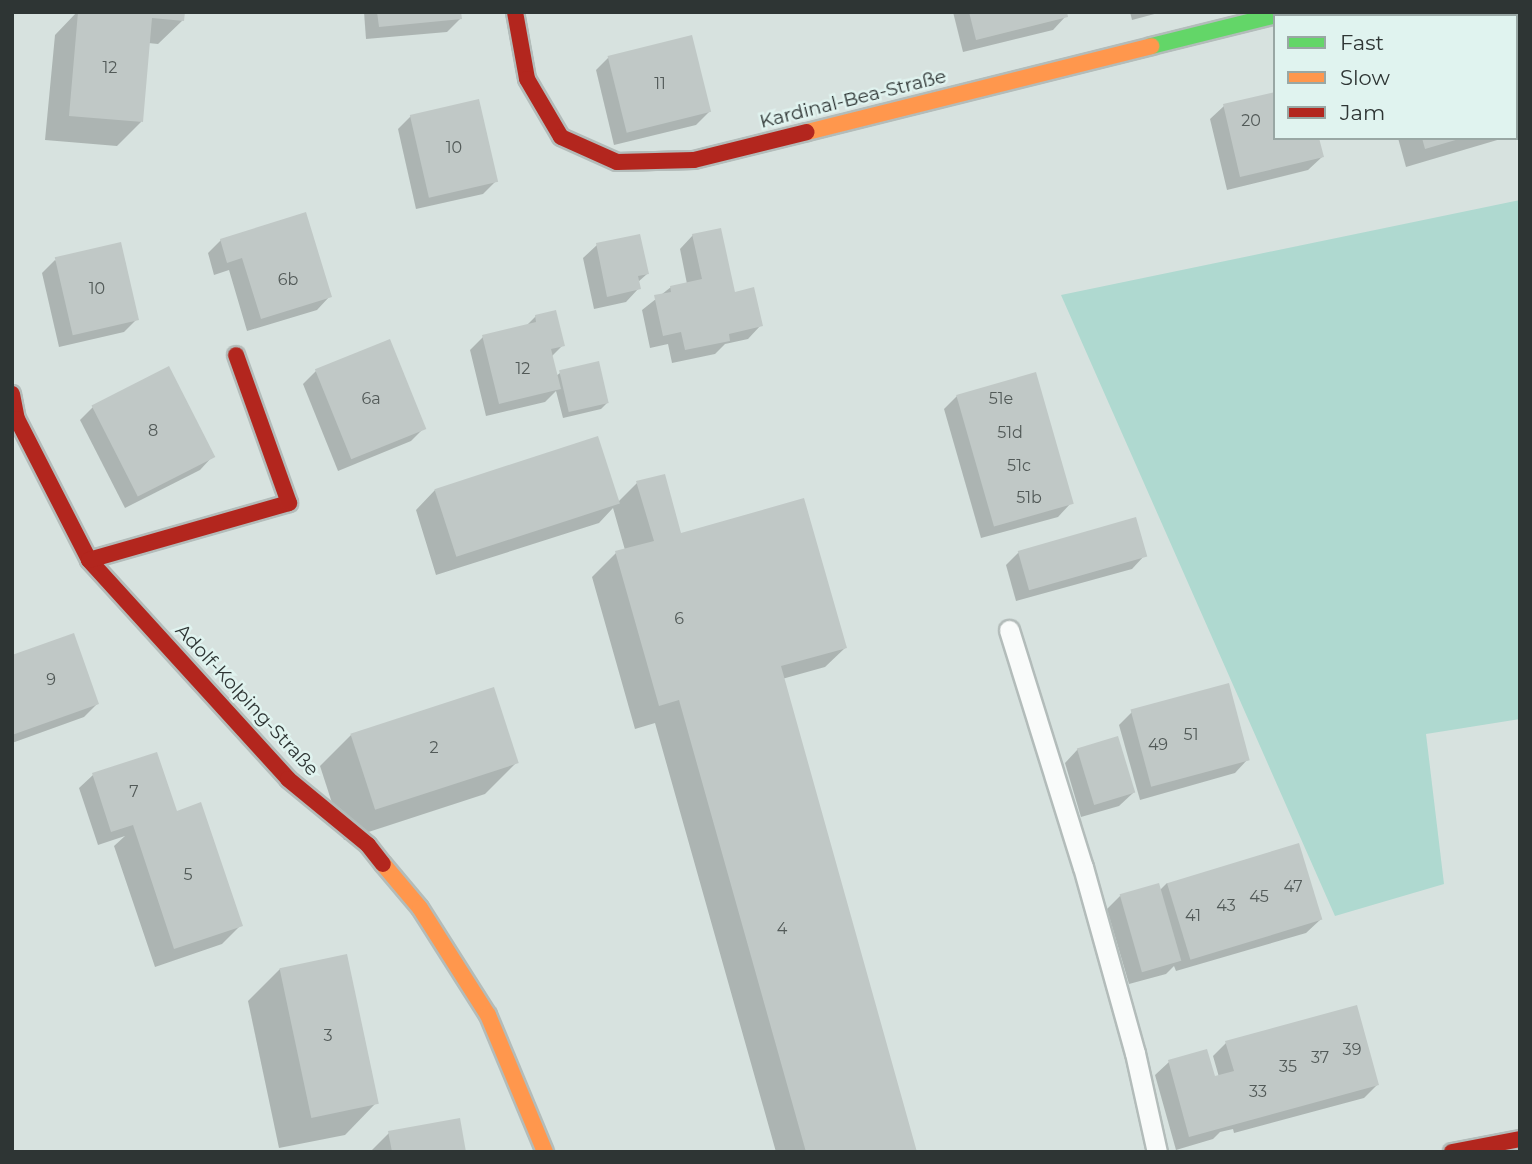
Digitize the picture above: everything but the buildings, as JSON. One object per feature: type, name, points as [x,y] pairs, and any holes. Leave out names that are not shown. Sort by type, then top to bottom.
[{"type":"street","name":"Kardinal-Bea-Straße","points":[[515,12],[527,79],[562,137],[617,162],[694,160],[1273,16]]},
{"type":"street","points":[[89,560],[289,503],[236,355]]},
{"type":"street","name":"Adolf-Kolping-Straße","points":[[12,394],[17,419],[89,560],[288,779],[368,845],[420,908],[488,1015],[545,1152]]},
{"type":"street","points":[[1452,1152],[1520,1139]]},
{"type":"lane","points":[[1009,629],[1087,880],[1135,1053],[1157,1152]]},
{"type":"green space","points":[[1520,200],[1520,719],[1426,734],[1444,884],[1335,916],[1061,295]]},
{"type":"traffic: fast","points":[[1280,14],[1288,12]]},
{"type":"traffic: fast","points":[[1151,46],[1273,16]]},
{"type":"traffic: slow","points":[[807,132],[1151,46]]},
{"type":"traffic: slow","points":[[383,864],[420,908],[488,1015],[545,1152]]},
{"type":"traffic: jam","points":[[515,12],[527,79],[561,137],[617,162],[694,160],[807,132]]},
{"type":"traffic: jam","points":[[89,560],[289,503],[236,355]]},
{"type":"traffic: jam","points":[[12,394],[17,419],[89,560],[288,779],[368,845],[383,864]]},
{"type":"traffic: jam","points":[[1452,1152],[1520,1139]]}]
